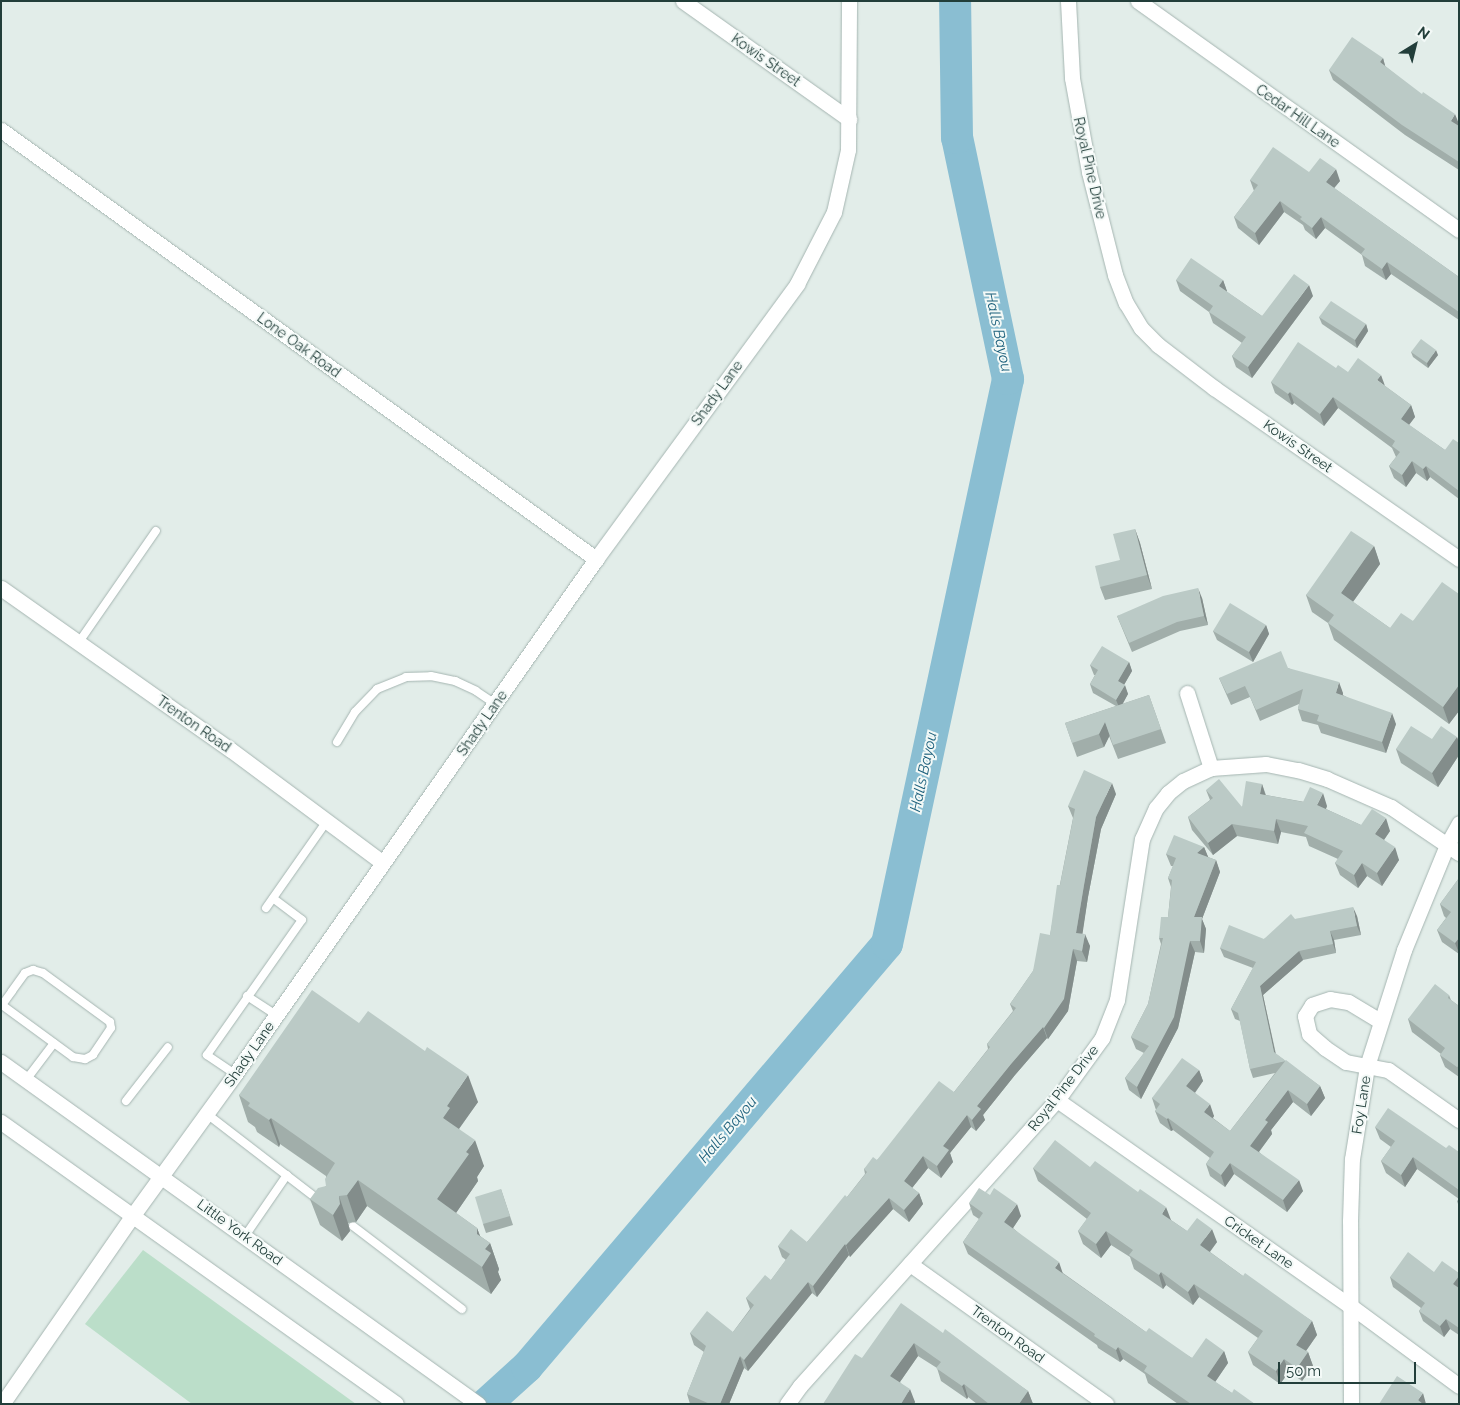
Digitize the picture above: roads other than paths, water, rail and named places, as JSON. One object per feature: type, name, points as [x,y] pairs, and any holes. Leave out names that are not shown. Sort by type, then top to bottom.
[{"type":"street","name":"Kowis Street","points":[[683,1],[849,118]]},
{"type":"street","name":"Shady Lane","points":[[2,1404],[133,1215],[207,1114],[596,559],[796,284],[834,212],[848,150],[849,1]]},
{"type":"street","name":"Royal Pine Drive","points":[[1068,1],[1072,78],[1089,172],[1115,275],[1126,303],[1141,328]]},
{"type":"street","name":"Cedar Hill Lane","points":[[1138,1],[1459,230]]},
{"type":"street","name":"Lone Oak Road","points":[[1,130],[596,559]]},
{"type":"street","name":"Kowis Street","points":[[1141,328],[1158,345],[1214,388],[1459,560]]},
{"type":"street","name":"Trenton Road","points":[[5,593],[79,642],[231,750],[383,863]]},
{"type":"street","points":[[1187,693],[1211,768],[1266,764],[1327,779],[1391,807],[1453,848]]},
{"type":"street","name":"Royal Pine Drive","points":[[787,1404],[800,1386],[1057,1100],[1102,1038],[1117,1000],[1138,858],[1147,824],[1156,808],[1168,793],[1183,781],[1211,768]]},
{"type":"street","name":"Foy Lane","points":[[1351,1404],[1352,1307],[1350,1221],[1352,1159],[1367,1066],[1404,950],[1453,848],[1459,823]]},
{"type":"street","points":[[1380,1021],[1348,1002],[1330,999],[1312,1004],[1305,1016],[1309,1034],[1324,1048],[1346,1062],[1388,1070],[1459,1120]]},
{"type":"street","name":"Little York Road","points":[[1,1062],[162,1175],[478,1404]]},
{"type":"street","name":"Cricket Lane","points":[[1057,1100],[1352,1307],[1459,1386]]},
{"type":"street","points":[[1,1122],[392,1401]]},
{"type":"street","name":"Trenton Road","points":[[910,1264],[1106,1404]]},
{"type":"lane","points":[[79,642],[156,531]]},
{"type":"lane","points":[[337,742],[355,712],[377,689],[406,677],[431,676],[455,681],[476,690],[495,704]]},
{"type":"lane","points":[[266,908],[327,821]]},
{"type":"lane","points":[[235,1074],[207,1055],[302,920],[273,898]]},
{"type":"lane","points":[[33,970],[43,973],[110,1022],[111,1028],[93,1054],[85,1059],[73,1057],[1,1006],[25,973],[33,970]]},
{"type":"lane","points":[[247,996],[276,1015]]},
{"type":"lane","points":[[26,1080],[54,1043]]},
{"type":"lane","points":[[126,1101],[168,1047]]},
{"type":"lane","points":[[207,1114],[325,1205]]},
{"type":"lane","points":[[245,1236],[287,1176]]},
{"type":"lane","points":[[353,1226],[462,1309]]},
{"type":"waterway","name":"Halls Bayou","points":[[486,1404],[527,1367],[887,944],[1008,379],[957,138],[955,1]]}]
